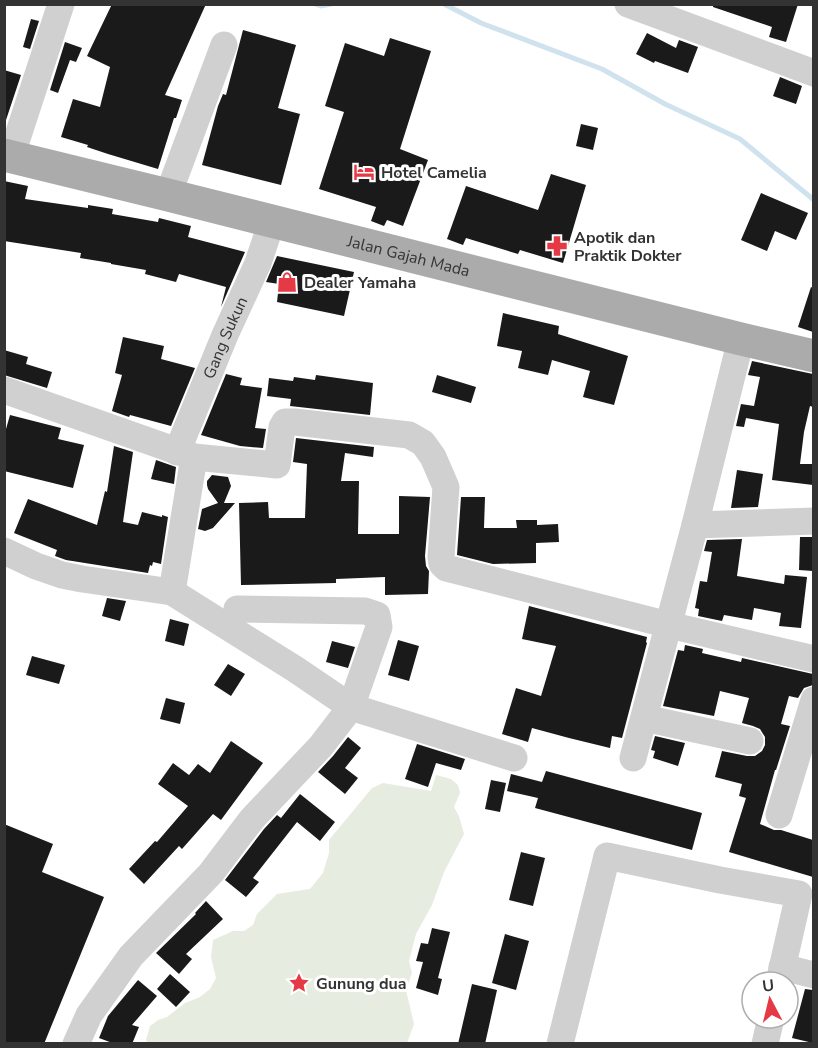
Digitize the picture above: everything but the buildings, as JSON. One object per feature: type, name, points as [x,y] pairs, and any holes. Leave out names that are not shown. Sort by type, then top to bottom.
[{"type":"main road","name":"Jalan Gajah Mada","points":[[8,156],[813,356]]},
{"type":"street","points":[[8,156],[61,4]]},
{"type":"street","points":[[628,4],[813,73]]},
{"type":"street","points":[[168,195],[224,45]]},
{"type":"street","name":"Gang Sukun","points":[[172,592],[185,455],[225,335],[258,263],[272,221]]},
{"type":"street","points":[[633,758],[695,525],[741,339]]},
{"type":"street","points":[[4,390],[185,455],[277,465],[282,427],[285,422],[409,435],[423,444],[433,457],[446,487],[441,557],[443,566],[450,570],[669,625],[813,658]]},
{"type":"street","points":[[695,525],[813,521]]},
{"type":"street","points":[[4,550],[36,566],[62,574],[172,592],[351,707],[514,758]]},
{"type":"street","points":[[76,1044],[89,1015],[131,956],[211,873],[252,819],[321,746],[351,707],[380,627],[377,615],[365,611],[237,609]]},
{"type":"street","points":[[779,815],[813,700]]},
{"type":"street","points":[[644,718],[750,741]]},
{"type":"street","points":[[560,1044],[607,856],[799,894],[781,970]]},
{"type":"shaded area","points":[[436,775],[451,779],[458,785],[460,793],[454,807],[464,834],[444,872],[432,905],[416,934],[409,961],[412,973],[406,990],[414,1024],[407,1043],[148,1043],[146,1040],[150,1026],[210,989],[216,978],[211,957],[213,940],[233,931],[244,931],[253,925],[257,914],[277,894],[310,889],[323,873],[329,853],[329,840],[372,788],[383,783],[431,791]]},
{"type":"waterway","points":[[315,4],[321,6],[331,4]]},
{"type":"waterway","points":[[444,4],[481,23],[602,69],[665,104],[740,139],[814,200]]},
{"type":"place","name":"Hotel Camelia","points":[[364,172]]},
{"type":"place","name":"Apotik dan Praktik Dokter","points":[[557,246]]},
{"type":"place","name":"Dealer Yamaha","points":[[287,282]]},
{"type":"place","name":"Gunung dua","points":[[299,983]]}]
